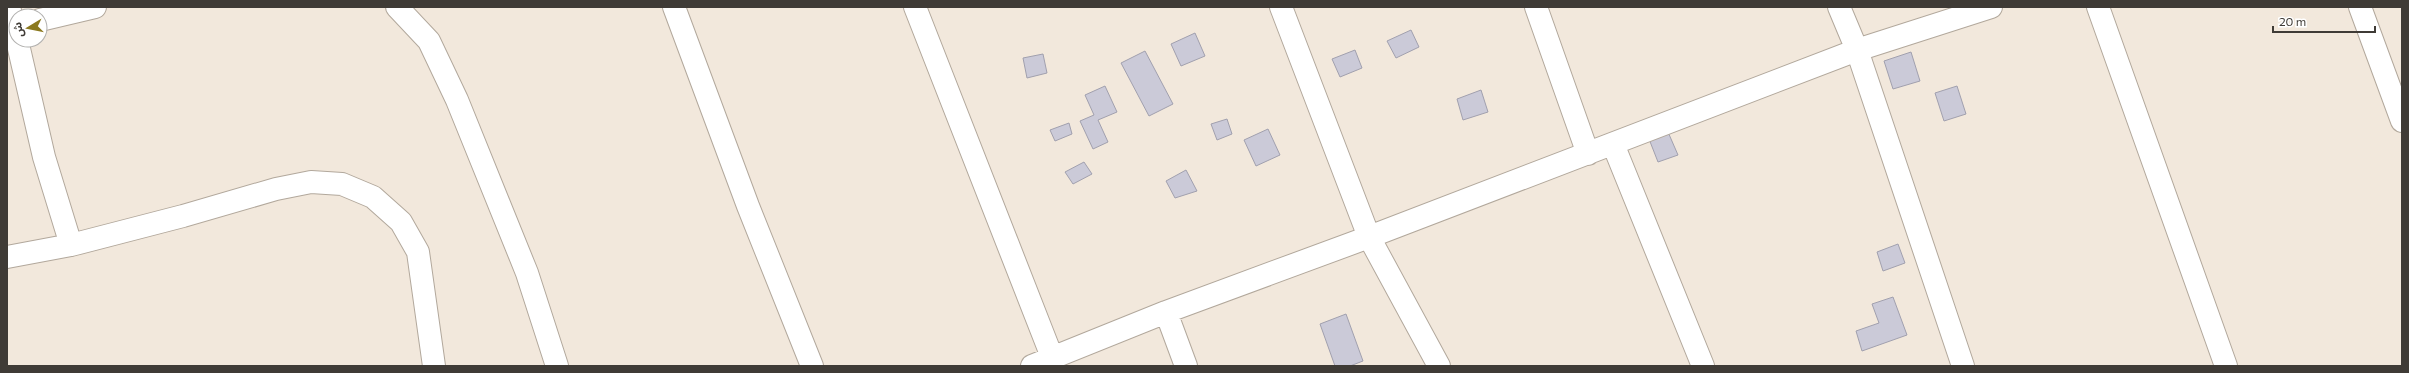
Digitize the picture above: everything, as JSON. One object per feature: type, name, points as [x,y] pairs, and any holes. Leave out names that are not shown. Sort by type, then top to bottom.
[{"type":"street","points":[[48,18],[95,7]]},
{"type":"street","points":[[397,7],[429,42],[457,100],[527,273],[556,366]]},
{"type":"street","points":[[674,7],[748,206],[812,366]]},
{"type":"street","points":[[914,7],[1052,357]]},
{"type":"street","points":[[1280,7],[1369,237],[1439,366]]},
{"type":"street","points":[[1536,7],[1588,154]]},
{"type":"street","points":[[1839,7],[1857,50],[1963,366]]},
{"type":"street","points":[[1032,366],[1166,312],[1588,154],[1857,50],[1991,7]]},
{"type":"street","points":[[2098,7],[2226,366]]},
{"type":"street","points":[[2360,7],[2402,121]]},
{"type":"street","points":[[20,48],[44,157],[70,244]]},
{"type":"street","points":[[1613,144],[1703,366]]},
{"type":"street","points":[[7,257],[70,244],[183,216],[276,189],[311,182],[342,184],[373,197],[402,222],[418,252],[434,366]]},
{"type":"street","points":[[1166,312],[1186,366]]},
{"type":"building","points":[[1411,30],[1419,47],[1396,58],[1387,41]]},
{"type":"building","points":[[1195,33],[1205,56],[1181,66],[1171,44]]},
{"type":"building","points":[[1355,50],[1362,68],[1340,77],[1332,59]]},
{"type":"building","points":[[1145,51],[1173,104],[1149,116],[1121,63]]},
{"type":"building","points":[[1911,52],[1920,81],[1893,89],[1884,61]]},
{"type":"building","points":[[1043,54],[1047,73],[1027,78],[1023,58]]},
{"type":"building","points":[[1105,86],[1117,112],[1098,120],[1108,142],[1093,149],[1080,121],[1094,115],[1085,95]]},
{"type":"building","points":[[1957,86],[1966,114],[1944,121],[1935,93]]},
{"type":"building","points":[[1481,90],[1488,112],[1463,120],[1457,99]]},
{"type":"building","points":[[1227,119],[1232,134],[1217,140],[1211,124]]},
{"type":"building","points":[[1069,123],[1072,134],[1055,141],[1050,130]]},
{"type":"building","points":[[1268,129],[1280,155],[1256,166],[1244,140]]},
{"type":"building","points":[[1668,132],[1678,155],[1658,162],[1649,139]]},
{"type":"building","points":[[1084,162],[1092,174],[1073,184],[1065,172]]},
{"type":"building","points":[[1186,170],[1197,191],[1175,198],[1166,181]]},
{"type":"building","points":[[1898,244],[1905,263],[1883,271],[1877,252]]},
{"type":"building","points":[[1893,297],[1907,335],[1862,351],[1856,331],[1879,323],[1872,304]]},
{"type":"building","points":[[1346,314],[1363,361],[1350,366],[1335,366],[1320,324]]}]
